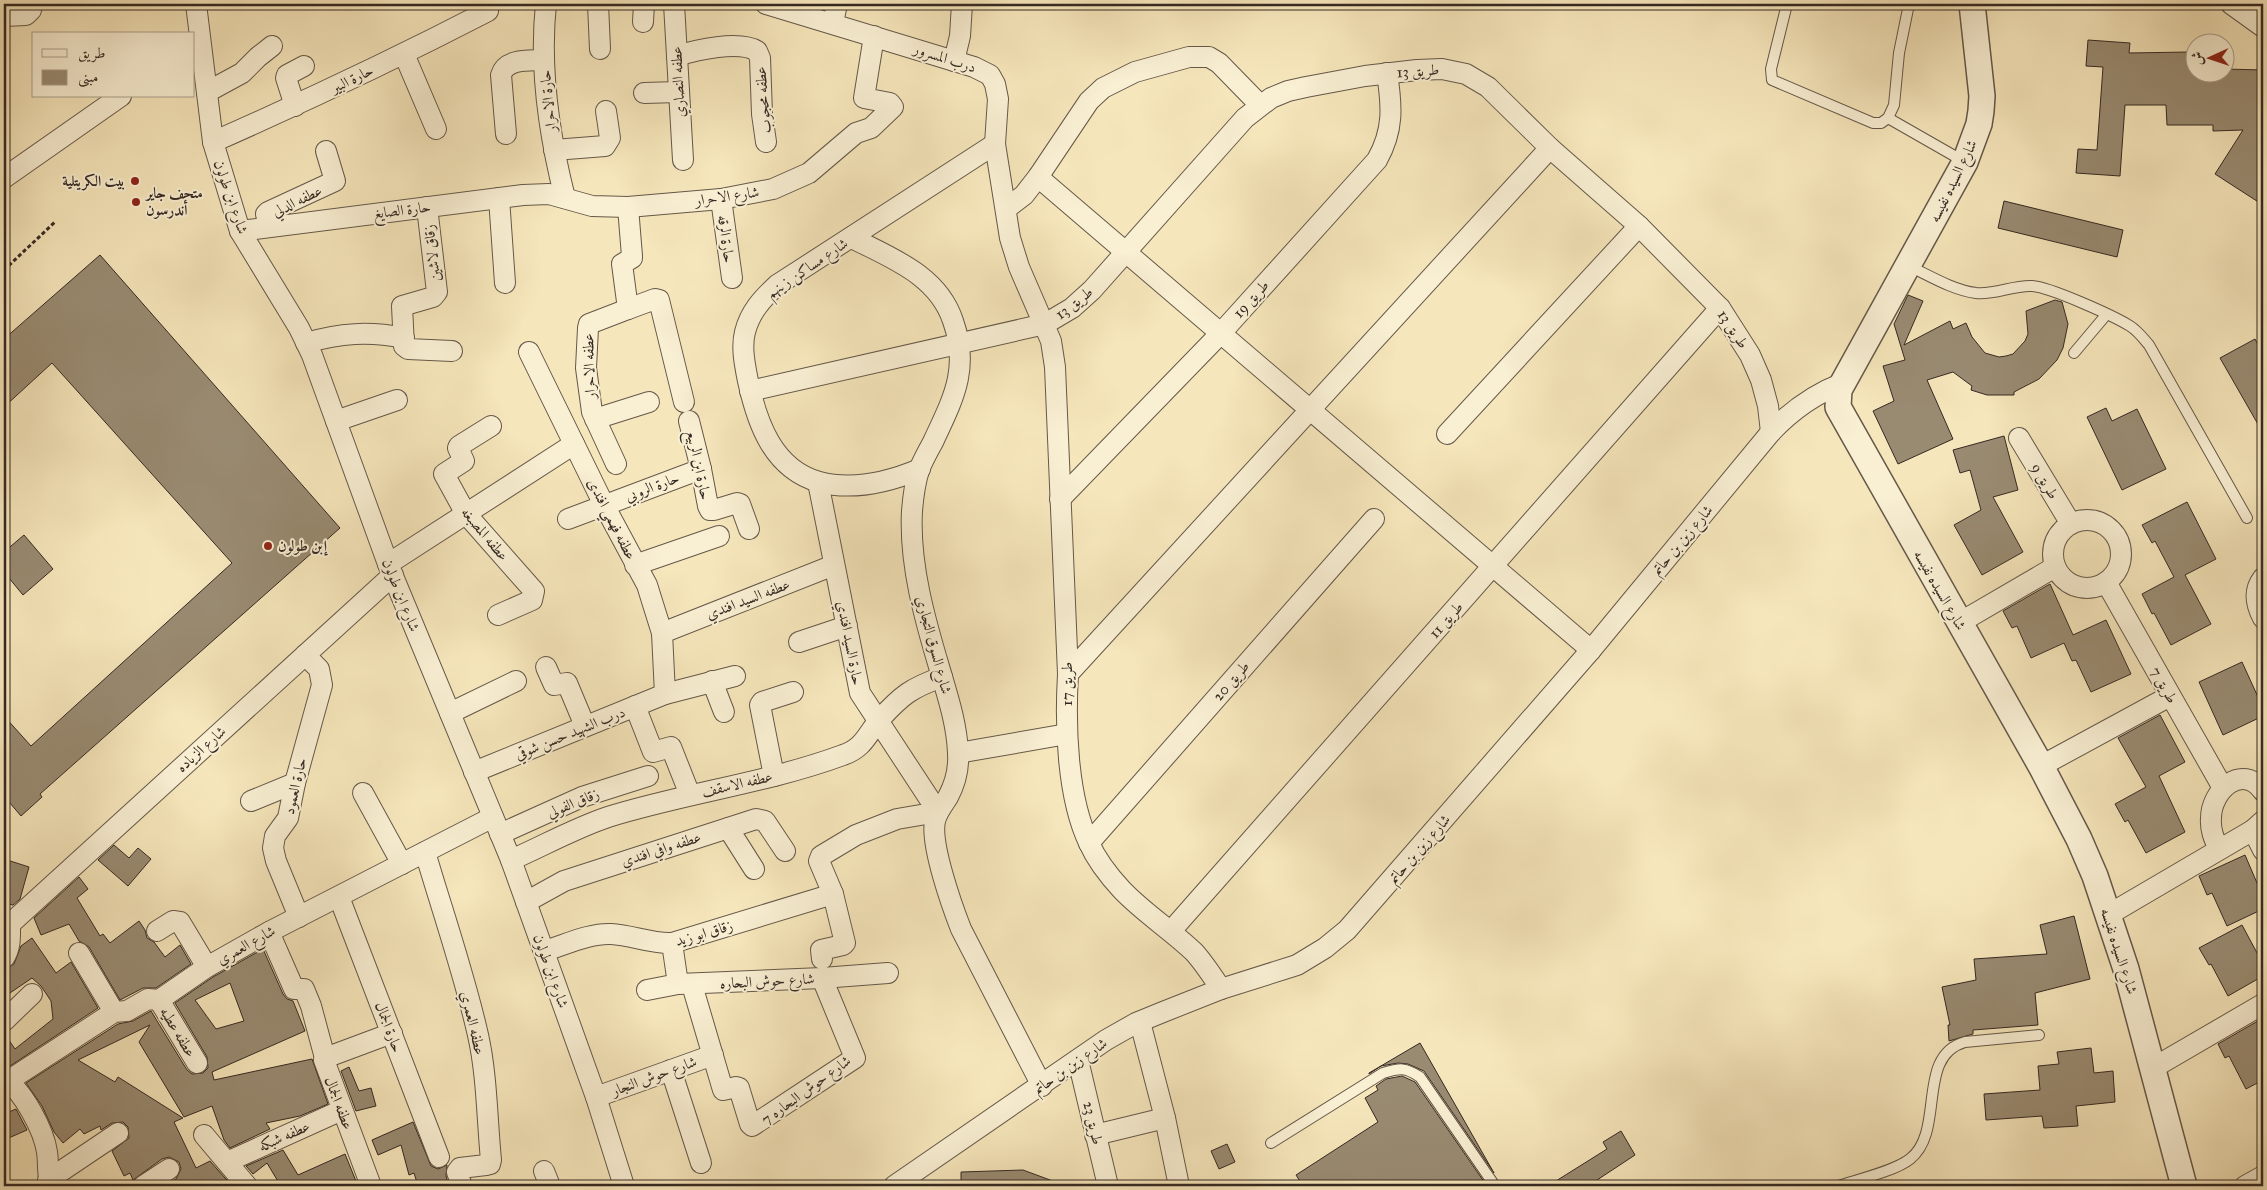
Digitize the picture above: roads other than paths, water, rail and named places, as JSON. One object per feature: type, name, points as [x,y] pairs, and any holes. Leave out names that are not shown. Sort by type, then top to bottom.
[{"type":"street","points":[[4,16],[26,15],[31,10],[32,4]]},
{"type":"street","name":"شارع ابن طولون","points":[[196,4],[196,43],[207,92],[213,142],[240,230],[306,343],[390,569],[511,860],[596,1097],[621,1185]]},
{"type":"street","name":"حارة الاحرار","points":[[546,4],[544,60],[546,95],[554,150],[565,198]]},
{"type":"street","points":[[598,4],[600,49]]},
{"type":"street","name":"عطفه النصاري","points":[[674,4],[683,160]]},
{"type":"street","points":[[954,61],[960,36],[962,4]]},
{"type":"street","name":"شارع السيده نفيسه","points":[[1972,4],[1982,96],[1979,124],[1965,162],[1843,383],[1837,398],[1841,415],[2041,766],[2079,838],[2126,969],[2184,1186]]},
{"type":"street","points":[[2231,4],[2263,28]]},
{"type":"street","name":"درب المسرور","points":[[773,5],[838,10],[874,36],[982,70],[990,75],[995,84],[998,99],[995,144],[1007,208],[1010,238],[1019,267],[1045,324]]},
{"type":"street","name":"حارة البير","points":[[213,142],[295,106],[488,11]]},
{"type":"street","name":"شارع الاحرار","points":[[565,198],[592,206],[628,207],[721,200],[773,189],[792,182],[809,172],[856,133],[872,128],[893,107],[890,103],[864,98],[874,36]]},
{"type":"street","points":[[207,92],[242,73],[258,56],[272,46]]},
{"type":"street","name":"عطفه محجوب","points":[[677,56],[715,47],[734,47],[757,51],[760,58],[761,96],[766,142]]},
{"type":"street","points":[[404,54],[436,129]]},
{"type":"street","points":[[1007,208],[1024,195],[1038,177],[1089,101],[1103,88],[1135,72],[1189,57],[1209,57],[1219,63],[1260,105]]},
{"type":"street","points":[[506,134],[501,75],[503,69],[512,62],[544,60]]},
{"type":"street","points":[[295,106],[286,78],[304,66]]},
{"type":"street","name":"طريق 13","points":[[750,391],[1045,324],[1072,308],[1092,290],[1127,253],[1240,123],[1260,105],[1288,91],[1387,73],[1442,69],[1466,74],[1488,87],[1550,148],[1639,226],[1720,308],[1750,355],[1761,380],[1768,406],[1771,432]]},
{"type":"street","name":"طريق 19","points":[[1060,499],[1221,333],[1377,160],[1386,143],[1390,127],[1391,109],[1387,73]]},
{"type":"street","points":[[644,94],[679,92]]},
{"type":"street","points":[[4,178],[118,98]]},
{"type":"street","points":[[554,150],[605,146],[610,138],[606,111]]},
{"type":"street","name":"شارع مساكن زينهم","points":[[920,469],[870,484],[836,484],[818,482],[786,463],[772,448],[762,431],[750,391],[744,351],[744,333],[762,298],[777,285],[995,144]]},
{"type":"street","points":[[1068,674],[1550,148]]},
{"type":"street","name":"عطفه الدلي","points":[[269,227],[266,216],[268,212],[336,181],[326,151]]},
{"type":"street","points":[[1038,177],[1591,650]]},
{"type":"street","name":"حارة الصايغ","points":[[240,230],[499,198],[549,194],[565,198]]},
{"type":"street","points":[[499,198],[505,283]]},
{"type":"street","name":"حارة الرقه","points":[[721,200],[732,278]]},
{"type":"street","name":"زقاق لاشين","points":[[404,338],[403,305],[433,297],[437,292],[426,207]]},
{"type":"street","points":[[628,207],[632,256],[622,264],[628,309]]},
{"type":"street","points":[[1447,434],[1639,226]]},
{"type":"street","name":"شارع السوق التجاري","points":[[852,238],[910,268],[929,282],[944,300],[953,321],[958,343],[960,366],[957,388],[920,469],[912,513],[916,567],[928,628],[951,708],[958,753],[954,785],[938,812],[934,829],[935,838],[954,911],[1042,1086]]},
{"type":"street","name":"عطفه الاحرار","points":[[616,464],[592,412],[586,368],[588,326],[655,299],[659,300],[687,412]]},
{"type":"street","name":"طريق 11","points":[[1171,931],[1720,308]]},
{"type":"street","name":"طريق 17","points":[[1045,324],[1055,367],[1068,674],[1067,734],[1077,807],[1089,843],[1104,868],[1122,890],[1196,954],[1221,989]]},
{"type":"street","points":[[306,343],[330,336],[379,333],[404,338],[404,346],[408,349],[452,352]]},
{"type":"street","name":"عطفه فهمي افندى","points":[[529,352],[604,506],[647,585],[662,633],[665,694]]},
{"type":"street","name":"شارع زين بن حاتم","points":[[894,1186],[1042,1086],[1106,1040],[1140,1022],[1221,989],[1297,965],[1325,948],[1347,930],[1591,650],[1771,432],[1803,402],[1822,391],[1843,383]]},
{"type":"street","points":[[336,421],[397,400]]},
{"type":"street","name":"عطفه الاحرار","points":[[595,419],[649,402]]},
{"type":"street","name":"حارة ابن الربيع","points":[[687,412],[710,510],[740,504],[749,529]]},
{"type":"street","name":"عطفه المصبغه","points":[[491,426],[459,446],[458,448],[464,460],[444,474],[466,514],[534,591],[532,600],[498,616]]},
{"type":"street","name":"طريق 9","points":[[2020,438],[2071,524]]},
{"type":"street","name":"شارع الزياده","points":[[7,921],[305,655],[390,569],[466,514],[574,444]]},
{"type":"street","name":"حارة الروبي","points":[[568,519],[701,469]]},
{"type":"street","name":"حارة السيد افندي","points":[[818,482],[860,693],[938,812]]},
{"type":"street","name":"طريق 20","points":[[1089,843],[1374,519]]},
{"type":"street","points":[[2082,520],[2098,522],[2112,531],[2119,541],[2121,552],[2120,564],[2106,582],[2097,587],[2077,587],[2060,576],[2055,567],[2053,547],[2057,538],[2071,524],[2082,520]]},
{"type":"street","points":[[635,564],[719,536]]},
{"type":"street","name":"عطفه السيد افندي","points":[[662,633],[834,565]]},
{"type":"street","points":[[1959,623],[2055,567]]},
{"type":"street","points":[[2263,578],[2256,596],[2258,608],[2263,618]]},
{"type":"street","name":"طريق 7","points":[[2106,582],[2223,788]]},
{"type":"street","points":[[799,642],[847,626]]},
{"type":"street","name":"حارة العمود","points":[[299,917],[276,861],[273,848],[275,836],[288,818],[295,783],[322,684],[319,669],[305,655]]},
{"type":"street","points":[[546,668],[554,685],[567,683],[585,726]]},
{"type":"street","name":"درب الشهيد حسن شوقي","points":[[474,772],[665,694],[735,676]]},
{"type":"street","name":"عطفه الاسقف","points":[[511,860],[606,818],[690,795],[774,776],[844,755],[863,744],[879,721],[903,696],[917,686],[942,677]]},
{"type":"street","points":[[450,713],[516,681]]},
{"type":"street","points":[[712,681],[724,712]]},
{"type":"street","points":[[774,776],[760,705],[762,702],[793,692]]},
{"type":"street","points":[[2041,766],[2170,696]]},
{"type":"street","points":[[635,706],[653,752],[671,748],[690,795]]},
{"type":"street","points":[[958,753],[1067,734]]},
{"type":"street","name":"زقاق الفولي","points":[[497,826],[648,776]]},
{"type":"street","points":[[2219,849],[2213,838],[2211,816],[2216,796],[2223,788],[2237,780],[2254,782],[2263,791]]},
{"type":"street","points":[[251,801],[295,783]]},
{"type":"street","points":[[362,793],[402,864]]},
{"type":"street","points":[[822,969],[821,950],[843,945],[845,942],[833,894],[819,859],[856,835],[897,819],[938,812]]},
{"type":"street","name":"عطفه وافي افندي","points":[[526,902],[564,881],[761,818],[785,851]]},
{"type":"street","name":"شارع العمري","points":[[6,1080],[114,1012],[127,1011],[148,999],[159,1000],[207,967],[269,932],[425,852],[497,826]]},
{"type":"street","points":[[2108,915],[2258,826],[2263,850]]},
{"type":"street","points":[[728,828],[754,869]]},
{"type":"street","name":"عطفه العمري","points":[[425,852],[470,1006],[478,1037],[483,1075],[490,1164],[460,1168],[460,1179]]},
{"type":"street","name":"زقاق ابو زيد","points":[[544,951],[595,935],[611,934],[658,944],[672,943],[833,894]]},
{"type":"street","name":"حارة الجمال","points":[[339,897],[439,1157]]},
{"type":"street","points":[[4,958],[9,945],[7,921]]},
{"type":"street","points":[[157,931],[173,921],[180,922],[207,967]]},
{"type":"street","points":[[269,932],[294,989],[303,988],[311,1006],[325,1058]]},
{"type":"street","name":"شارع حوش البحاره 7","points":[[672,943],[685,985],[713,1055],[723,1090],[739,1088],[752,1126],[855,1058],[822,969]]},
{"type":"street","points":[[79,953],[114,1012]]},
{"type":"street","name":"شارع حوش البحاره","points":[[647,990],[822,969],[888,973]]},
{"type":"street","points":[[4,1021],[32,994]]},
{"type":"street","name":"عطفه عطيه","points":[[159,1000],[197,1063]]},
{"type":"street","points":[[2153,1068],[2263,1004]]},
{"type":"street","points":[[1140,1022],[1165,1118],[1179,1186]]},
{"type":"street","name":"عطفه الجمال","points":[[371,1186],[324,1063],[325,1058],[392,1033]]},
{"type":"street","name":"شارع حوش النجار","points":[[596,1097],[713,1055]]},
{"type":"street","name":"طريق 23","points":[[1078,1060],[1108,1186]]},
{"type":"street","points":[[671,1070],[701,1163]]},
{"type":"street","points":[[6,1080],[29,1108],[40,1126],[47,1151],[51,1183],[118,1133]]},
{"type":"street","name":"عطفه شبكه","points":[[227,1162],[342,1110]]},
{"type":"street","points":[[1095,1135],[1165,1118]]},
{"type":"street","points":[[204,1135],[247,1186]]},
{"type":"street","points":[[143,1186],[170,1169]]},
{"type":"street","points":[[2245,1186],[2263,1176]]},
{"type":"lane","points":[[1787,4],[1770,69],[1772,80],[1872,123],[1881,122],[1888,118],[1894,105],[1899,53],[1909,4]]},
{"type":"lane","points":[[1888,118],[1965,162]]},
{"type":"lane","points":[[1909,266],[1954,286],[1977,293],[1990,293],[2024,286],[2043,288],[2130,325],[2149,345],[2247,518]]},
{"type":"lane","points":[[2074,353],[2106,315]]},
{"type":"lane","points":[[1838,1186],[1909,1160],[1921,1147],[1939,1064],[1944,1053],[1953,1045],[1965,1042],[2039,1035]]},
{"type":"lane","points":[[1271,1143],[1382,1073],[1396,1069],[1408,1069],[1420,1077],[1495,1186]]},
{"type":"place","name":"بيت الكريتلية","points":[[135,181]]},
{"type":"place","name":"متحف جاير أندرسون","points":[[136,202]]},
{"type":"place","name":"إبن طولون","points":[[268,546]]}]
